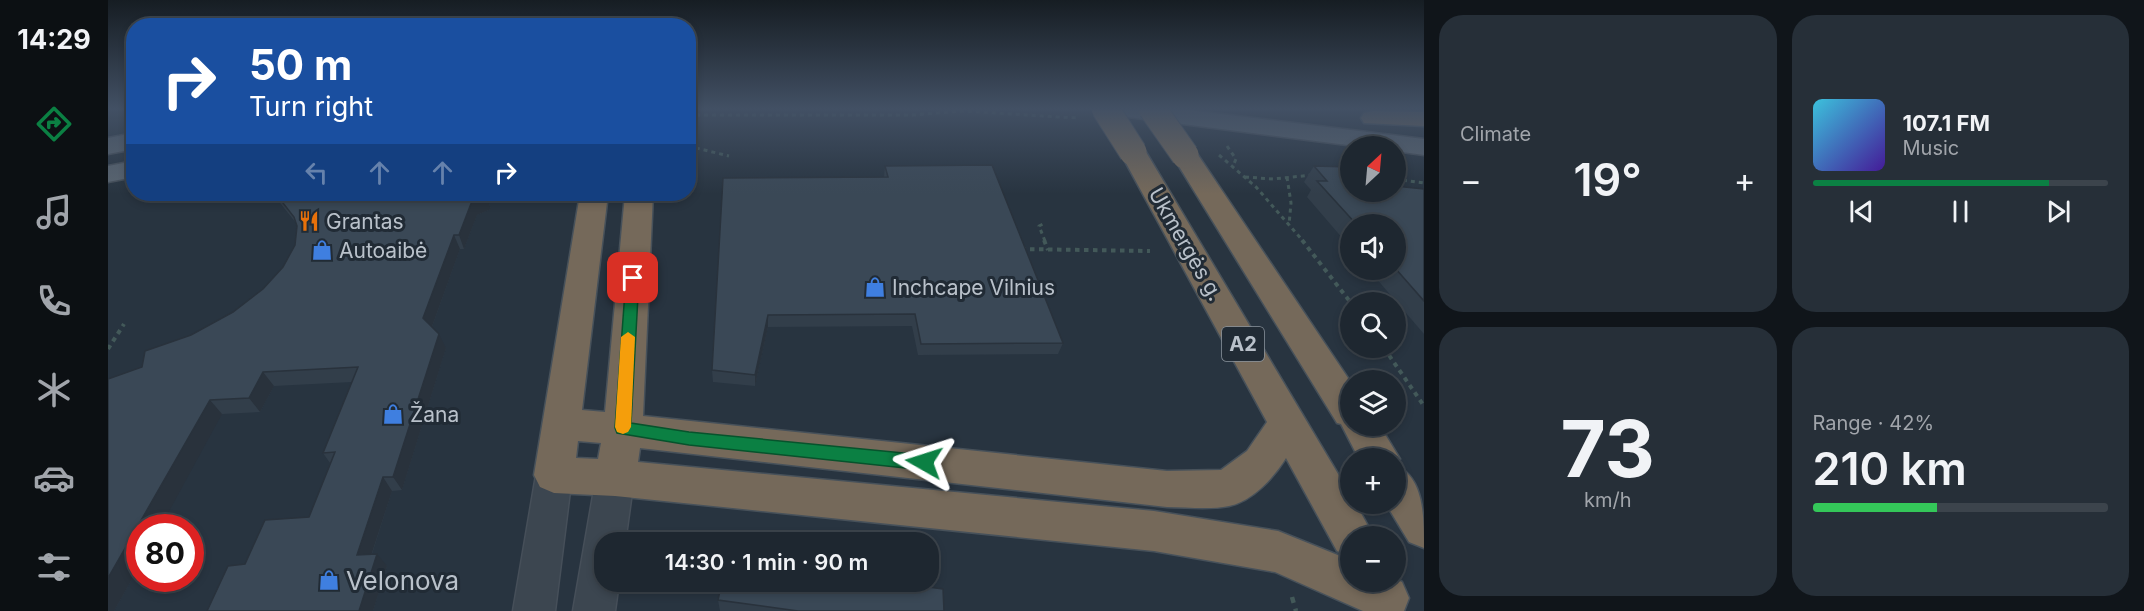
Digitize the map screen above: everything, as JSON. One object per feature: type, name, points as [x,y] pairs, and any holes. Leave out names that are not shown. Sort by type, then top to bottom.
[{"type":"highway","name":"Ukmergės g.","points":[[1123,137],[1346,526]]},
{"type":"highway","name":"A2","points":[[1172,137],[1340,396]]},
{"type":"highway","points":[[593,201],[554,475],[615,478],[1154,531],[1278,552],[1340,578]]},
{"type":"highway","points":[[615,478],[623,428],[639,201]]},
{"type":"highway","points":[[561,423],[1167,489],[1228,488],[1261,463],[1288,422]]},
{"type":"highway","points":[[1406,500],[1424,528]]},
{"type":"main road","points":[[1340,137],[1424,147]]},
{"type":"main road","points":[[108,146],[126,143]]},
{"type":"main road","points":[[108,174],[126,171]]},
{"type":"street","points":[[534,611],[554,475]]},
{"type":"street","points":[[594,611],[615,478]]},
{"type":"path","points":[[1224,142],[1236,159],[1233,166]]},
{"type":"path","points":[[696,148],[729,156]]},
{"type":"path","points":[[1218,155],[1244,177],[1342,292]]},
{"type":"path","points":[[1244,177],[1287,177],[1321,173]]},
{"type":"path","points":[[1287,177],[1291,203],[1288,226]]},
{"type":"path","points":[[1406,180],[1424,183]]},
{"type":"path","points":[[1045,223],[1039,226],[1048,250]]},
{"type":"path","points":[[1017,249],[1149,251]]},
{"type":"path","points":[[108,348],[124,324]]},
{"type":"path","points":[[1391,358],[1424,406]]},
{"type":"building","name":"Inchcape Vilnius","points":[[992,165],[1063,343],[921,344],[915,314],[768,315],[755,375],[712,370],[723,178],[888,177],[885,166]]},
{"type":"building","points":[[1314,166],[1340,167],[1340,202],[1406,202],[1406,187],[1424,189],[1424,301],[1406,280],[1406,214],[1347,214],[1317,181],[1327,181]]},
{"type":"building","points":[[281,201],[472,201],[459,235],[454,235],[423,318],[439,334],[393,477],[383,477],[357,555],[377,554],[359,611],[207,611],[228,566],[245,564],[265,520],[309,517],[335,452],[323,453],[358,367],[263,372],[249,398],[210,400],[145,514],[126,514],[126,547],[108,578],[108,379],[142,367],[145,351],[191,335],[233,312],[263,289],[283,267],[295,245],[297,226],[294,217]]},
{"type":"building","points":[[939,588],[943,589],[944,611],[798,611],[718,600],[720,592],[939,592]]},
{"type":"slow traffic","points":[[623,427],[628,337]]},
{"type":"place","name":"Grantas","points":[[309,221]]},
{"type":"place","name":"Autoaibė","points":[[322,250]]},
{"type":"place","name":"Inchcape Vilnius","points":[[875,287]]},
{"type":"place","name":"Žana","points":[[393,414]]},
{"type":"place","name":"Velonova","points":[[329,580]]},
{"type":"route","points":[[633,278],[624,381],[623,428],[689,438],[924,462]]}]
